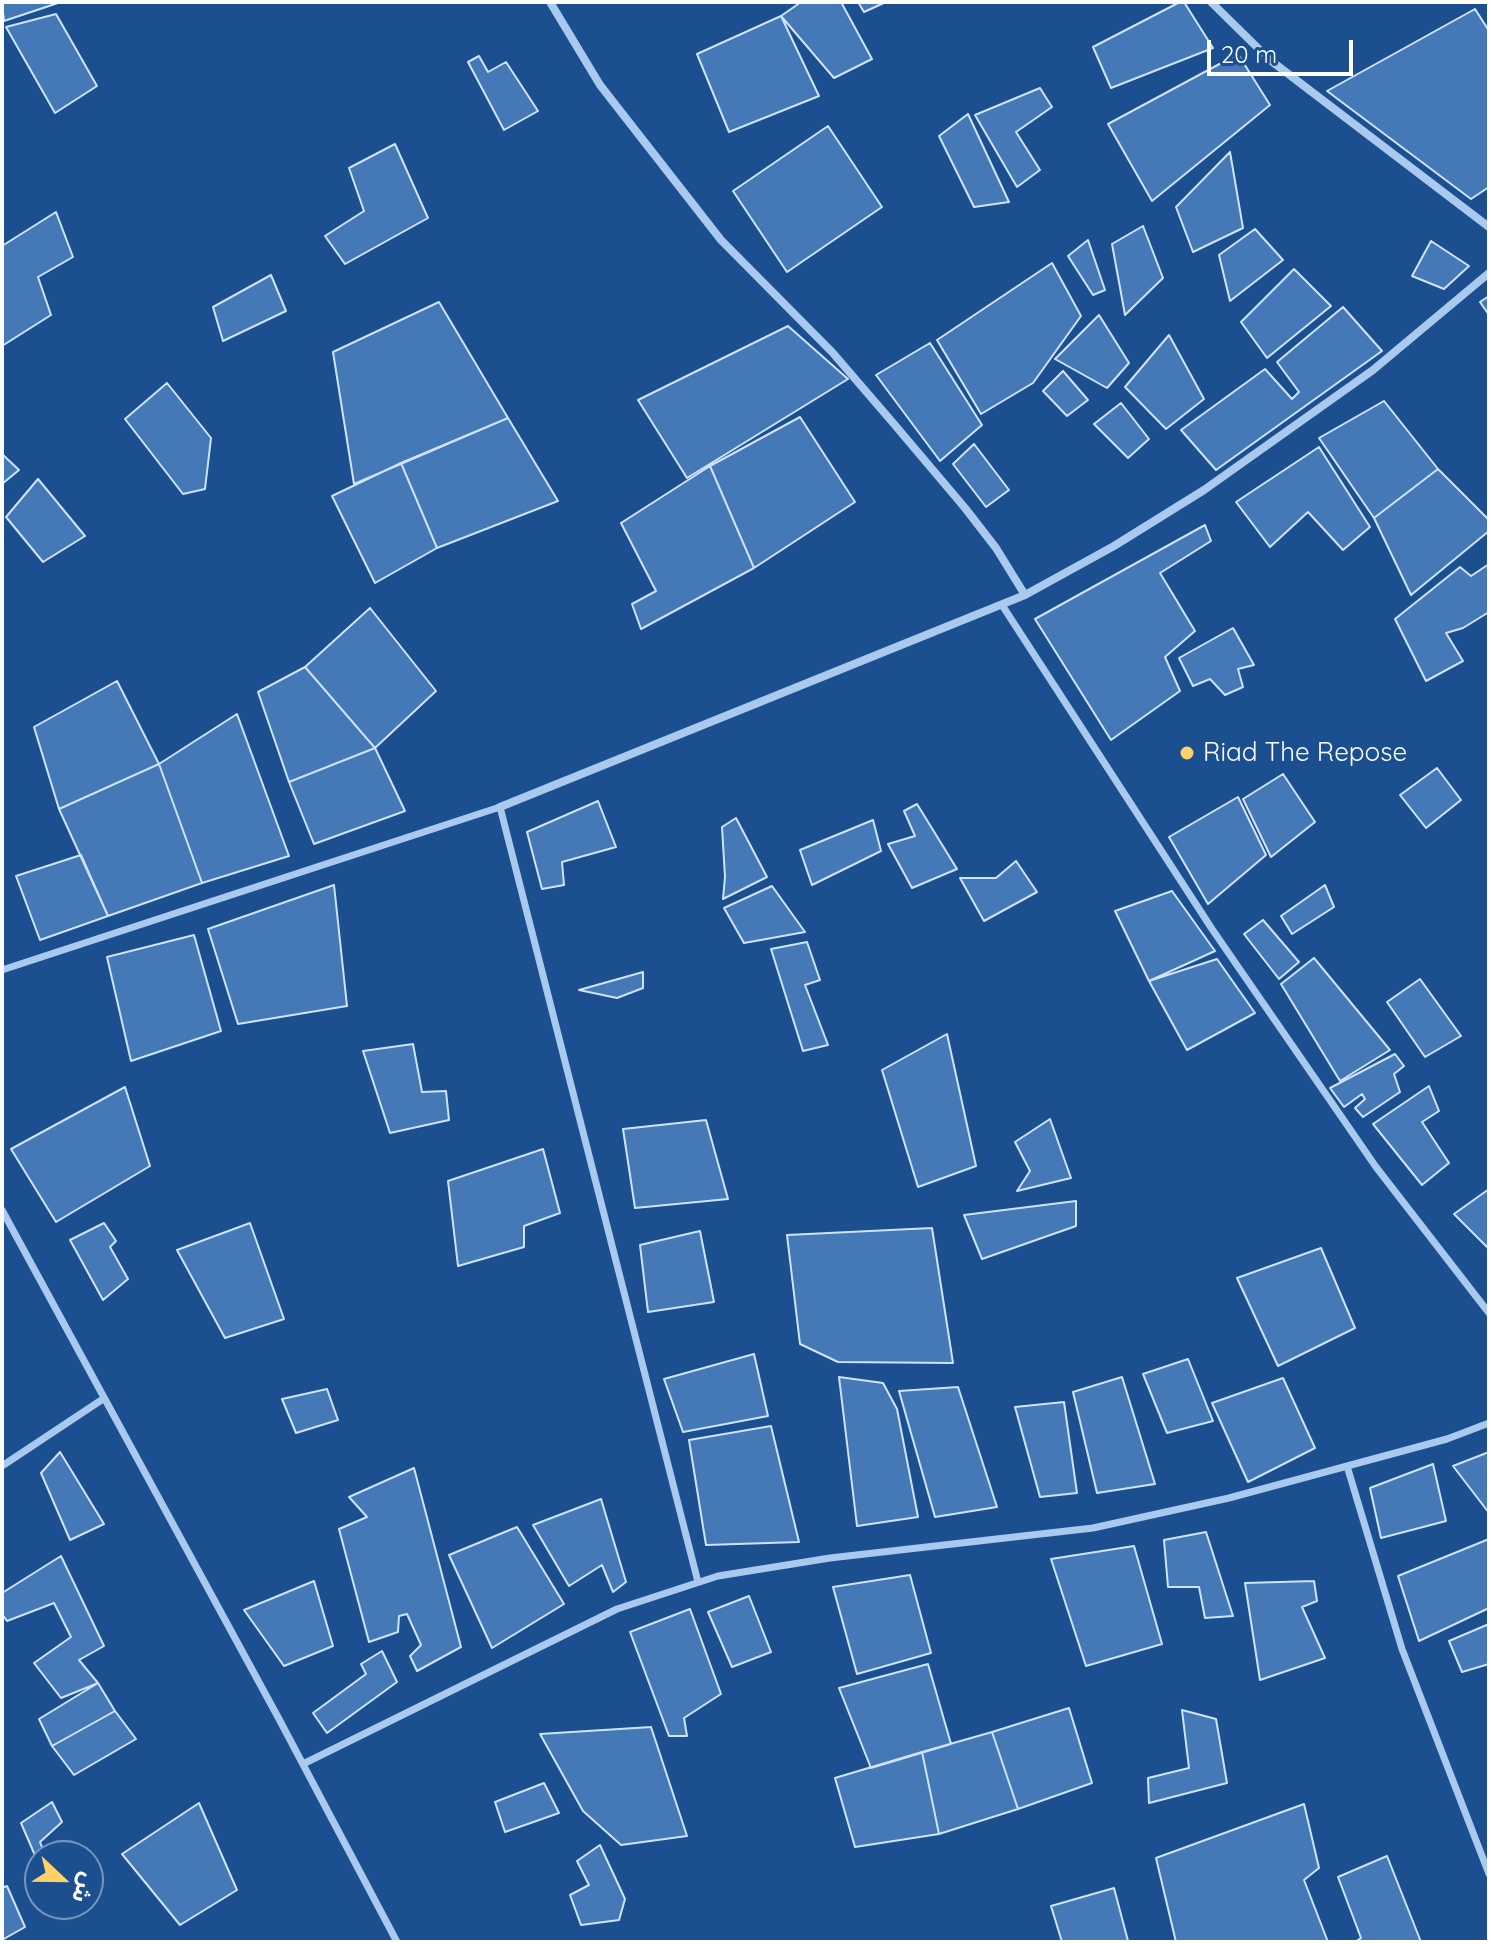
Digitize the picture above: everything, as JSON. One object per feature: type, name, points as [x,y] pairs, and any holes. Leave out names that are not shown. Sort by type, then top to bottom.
[{"type":"street","points":[[550,2],[600,85],[721,240],[832,352],[894,424],[996,548],[1025,595]]},
{"type":"street","points":[[1211,2],[1270,60],[1489,227]]},
{"type":"street","points":[[2,970],[500,807],[1025,595],[1114,546],[1204,490],[1373,370],[1489,273]]},
{"type":"street","points":[[1002,605],[1229,954],[1376,1167],[1489,1313]]},
{"type":"street","points":[[500,807],[698,1582]]},
{"type":"street","points":[[2,1210],[397,1942]]},
{"type":"street","points":[[2,1466],[103,1399]]},
{"type":"street","points":[[303,1764],[617,1609],[718,1576],[830,1558],[1093,1528],[1229,1498],[1447,1439],[1489,1423]]},
{"type":"street","points":[[1347,1466],[1402,1649],[1489,1874]]},
{"type":"building","points":[[2,2],[61,2],[4,21]]},
{"type":"building","points":[[801,2],[841,2],[872,59],[834,78],[781,16]]},
{"type":"building","points":[[858,2],[886,2],[864,12]]},
{"type":"building","points":[[1184,2],[1213,48],[1111,88],[1093,47]]},
{"type":"building","points":[[1475,9],[1489,31],[1489,187],[1471,199],[1327,91]]},
{"type":"building","points":[[56,14],[97,86],[55,113],[6,27]]},
{"type":"building","points":[[781,16],[819,96],[729,132],[697,54]]},
{"type":"building","points":[[1238,54],[1270,105],[1152,201],[1108,124]]},
{"type":"building","points":[[479,56],[488,72],[506,62],[538,111],[504,130],[468,62]]},
{"type":"building","points":[[1040,88],[1052,107],[1016,132],[1040,170],[1017,187],[975,115]]},
{"type":"building","points":[[968,114],[1009,202],[974,207],[939,136]]},
{"type":"building","points":[[828,126],[882,207],[787,272],[733,191]]},
{"type":"building","points":[[395,144],[428,218],[345,264],[325,236],[364,211],[349,168]]},
{"type":"building","points":[[1230,152],[1243,228],[1193,252],[1176,207]]},
{"type":"building","points":[[56,212],[73,257],[38,277],[51,315],[2,346],[2,246]]},
{"type":"building","points":[[1143,226],[1163,278],[1125,315],[1112,244]]},
{"type":"building","points":[[1255,229],[1283,260],[1230,301],[1219,255]]},
{"type":"building","points":[[1088,240],[1105,290],[1093,295],[1068,256]]},
{"type":"building","points":[[1431,241],[1469,266],[1444,289],[1412,276]]},
{"type":"building","points":[[1052,263],[1081,316],[1033,383],[981,414],[937,340]]},
{"type":"building","points":[[1294,269],[1331,306],[1267,358],[1241,322]]},
{"type":"building","points":[[271,275],[286,311],[223,341],[213,307]]},
{"type":"building","points":[[1489,296],[1489,315],[1480,302]]},
{"type":"building","points":[[439,302],[508,418],[354,484],[333,352]]},
{"type":"building","points":[[1343,307],[1382,351],[1216,470],[1181,430],[1265,369],[1292,399],[1299,392],[1277,362]]},
{"type":"building","points":[[1099,315],[1129,363],[1107,388],[1055,359]]},
{"type":"building","points":[[788,326],[848,379],[687,478],[638,400]]},
{"type":"building","points":[[1169,335],[1204,399],[1166,429],[1125,387]]},
{"type":"building","points":[[930,343],[982,425],[940,461],[876,375]]},
{"type":"building","points":[[1063,371],[1088,400],[1067,416],[1043,391]]},
{"type":"building","points":[[167,383],[211,438],[205,489],[183,494],[125,419]]},
{"type":"building","points":[[1384,401],[1438,469],[1374,518],[1319,438]]},
{"type":"building","points":[[1121,403],[1149,439],[1128,458],[1094,424]]},
{"type":"building","points":[[800,417],[855,502],[754,568],[710,466]]},
{"type":"building","points":[[508,418],[558,501],[437,548],[401,463]]},
{"type":"building","points":[[974,444],[1009,490],[986,507],[953,464]]},
{"type":"building","points":[[1319,447],[1370,527],[1343,550],[1308,512],[1270,547],[1236,502]]},
{"type":"building","points":[[2,454],[19,470],[2,484]]},
{"type":"building","points":[[401,463],[437,548],[375,583],[332,496]]},
{"type":"building","points":[[710,466],[754,568],[641,629],[632,604],[656,591],[621,523]]},
{"type":"building","points":[[1438,469],[1489,520],[1489,531],[1411,595],[1374,518]]},
{"type":"building","points":[[38,479],[85,536],[43,562],[6,517]]},
{"type":"building","points":[[1205,525],[1211,541],[1160,573],[1195,631],[1165,657],[1180,691],[1111,740],[1035,619]]},
{"type":"building","points":[[1489,564],[1489,612],[1463,628],[1446,633],[1463,661],[1426,681],[1395,619],[1460,567],[1471,576]]},
{"type":"building","points":[[370,608],[436,691],[375,748],[305,667]]},
{"type":"building","points":[[1233,628],[1254,665],[1238,669],[1243,687],[1225,695],[1210,679],[1193,686],[1179,658]]},
{"type":"building","points":[[305,667],[375,748],[289,782],[258,692]]},
{"type":"building","points":[[117,681],[159,764],[59,809],[34,727]]},
{"type":"building","points":[[237,714],[289,856],[202,883],[159,764]]},
{"type":"building","points":[[375,748],[405,811],[314,844],[289,782]]},
{"type":"building","points":[[159,764],[202,883],[108,916],[59,809]]},
{"type":"building","points":[[1437,768],[1461,800],[1426,828],[1400,795]]},
{"type":"building","points":[[1283,774],[1315,822],[1271,857],[1243,799]]},
{"type":"building","points":[[1238,797],[1266,855],[1208,904],[1169,837]]},
{"type":"building","points":[[598,801],[616,847],[562,862],[564,885],[542,889],[527,832]]},
{"type":"building","points":[[917,804],[957,869],[912,888],[888,844],[915,836],[904,811]]},
{"type":"building","points":[[736,818],[767,877],[723,899],[722,827]]},
{"type":"building","points":[[873,820],[881,851],[812,885],[800,850]]},
{"type":"building","points":[[81,855],[108,916],[40,940],[16,876]]},
{"type":"building","points":[[1016,861],[1037,892],[984,921],[960,878],[996,878]]},
{"type":"building","points":[[334,885],[347,1006],[238,1024],[208,929]]},
{"type":"building","points":[[1325,885],[1334,907],[1292,934],[1281,916]]},
{"type":"building","points":[[772,886],[805,932],[744,943],[724,908]]},
{"type":"building","points":[[1172,891],[1215,951],[1149,981],[1115,911]]},
{"type":"building","points":[[1263,920],[1299,962],[1279,979],[1244,934]]},
{"type":"building","points":[[194,935],[221,1031],[131,1061],[107,957]]},
{"type":"building","points":[[807,942],[820,980],[805,985],[828,1045],[803,1051],[771,949]]},
{"type":"building","points":[[1314,958],[1390,1050],[1340,1081],[1281,984]]},
{"type":"building","points":[[1217,959],[1255,1013],[1187,1050],[1149,981]]},
{"type":"building","points":[[643,972],[643,988],[617,998],[579,990]]},
{"type":"building","points":[[1420,979],[1461,1036],[1425,1057],[1387,1002]]},
{"type":"building","points":[[947,1034],[976,1166],[918,1187],[882,1070]]},
{"type":"building","points":[[413,1044],[422,1092],[446,1091],[449,1120],[390,1133],[363,1051]]},
{"type":"building","points":[[1395,1054],[1404,1066],[1394,1074],[1400,1092],[1363,1117],[1355,1108],[1365,1099],[1362,1094],[1344,1107],[1330,1088]]},
{"type":"building","points":[[1429,1086],[1439,1111],[1422,1122],[1449,1163],[1422,1185],[1373,1124]]},
{"type":"building","points":[[125,1087],[150,1166],[56,1222],[11,1149]]},
{"type":"building","points":[[1050,1119],[1071,1178],[1017,1191],[1030,1171],[1015,1142]]},
{"type":"building","points":[[706,1120],[728,1199],[635,1208],[623,1129]]},
{"type":"building","points":[[543,1149],[560,1213],[524,1226],[524,1247],[458,1266],[448,1181]]},
{"type":"building","points":[[1489,1189],[1489,1249],[1454,1214]]},
{"type":"building","points":[[1076,1201],[1076,1226],[982,1259],[964,1215]]},
{"type":"building","points":[[104,1223],[116,1241],[110,1247],[128,1279],[103,1300],[70,1240]]},
{"type":"building","points":[[250,1223],[284,1319],[225,1338],[177,1250]]},
{"type":"building","points":[[932,1228],[953,1363],[838,1362],[800,1344],[787,1235]]},
{"type":"building","points":[[700,1231],[714,1302],[648,1312],[640,1245]]},
{"type":"building","points":[[1321,1248],[1355,1328],[1278,1366],[1237,1278]]},
{"type":"building","points":[[754,1354],[768,1416],[683,1432],[664,1379]]},
{"type":"building","points":[[1188,1359],[1213,1421],[1167,1433],[1143,1374]]},
{"type":"building","points":[[839,1377],[883,1383],[897,1409],[918,1517],[857,1526]]},
{"type":"building","points":[[1122,1377],[1155,1484],[1097,1493],[1073,1392]]},
{"type":"building","points":[[1283,1378],[1315,1448],[1248,1482],[1212,1403]]},
{"type":"building","points":[[958,1387],[997,1507],[935,1517],[899,1391]]},
{"type":"building","points":[[327,1389],[338,1420],[296,1433],[282,1399]]},
{"type":"building","points":[[1064,1402],[1077,1493],[1040,1497],[1015,1407]]},
{"type":"building","points":[[771,1426],[799,1542],[706,1545],[689,1440]]},
{"type":"building","points":[[60,1452],[104,1524],[70,1540],[41,1473]]},
{"type":"building","points":[[1489,1452],[1489,1513],[1453,1466]]},
{"type":"building","points":[[1433,1464],[1446,1521],[1381,1538],[1370,1488]]},
{"type":"building","points":[[414,1468],[461,1647],[417,1671],[410,1656],[421,1645],[407,1614],[399,1616],[398,1632],[369,1642],[339,1529],[367,1517],[349,1497]]},
{"type":"building","points":[[601,1499],[626,1582],[613,1592],[602,1565],[569,1586],[533,1525]]},
{"type":"building","points":[[517,1527],[564,1604],[492,1648],[449,1555]]},
{"type":"building","points":[[1206,1532],[1233,1616],[1205,1618],[1199,1587],[1168,1587],[1164,1540]]},
{"type":"building","points":[[1489,1539],[1489,1608],[1419,1641],[1398,1576]]},
{"type":"building","points":[[1134,1546],[1162,1644],[1086,1666],[1051,1559]]},
{"type":"building","points":[[61,1556],[104,1646],[79,1660],[98,1683],[61,1698],[34,1663],[71,1637],[54,1603],[7,1621],[2,1614],[2,1593]]},
{"type":"building","points":[[910,1575],[931,1653],[857,1674],[833,1587]]},
{"type":"building","points":[[314,1581],[333,1646],[284,1666],[244,1610]]},
{"type":"building","points":[[1314,1581],[1317,1601],[1302,1607],[1325,1658],[1260,1680],[1245,1583]]},
{"type":"building","points":[[749,1596],[771,1652],[732,1667],[708,1612]]},
{"type":"building","points":[[690,1609],[721,1694],[684,1718],[687,1736],[669,1736],[630,1632]]},
{"type":"building","points":[[1489,1624],[1489,1664],[1462,1672],[1449,1641]]},
{"type":"building","points":[[382,1651],[397,1682],[327,1733],[313,1713],[366,1674],[361,1664]]},
{"type":"building","points":[[928,1664],[951,1744],[871,1768],[839,1688]]},
{"type":"building","points":[[98,1683],[115,1711],[52,1746],[39,1719]]},
{"type":"building","points":[[1069,1708],[1092,1783],[1018,1809],[992,1732]]},
{"type":"building","points":[[1182,1710],[1216,1719],[1227,1783],[1149,1803],[1148,1778],[1189,1768]]},
{"type":"building","points":[[115,1711],[136,1739],[74,1775],[52,1746]]},
{"type":"building","points":[[651,1727],[687,1836],[621,1845],[583,1811],[540,1734]]},
{"type":"building","points":[[992,1732],[1018,1809],[939,1834],[922,1752]]},
{"type":"building","points":[[922,1752],[939,1834],[855,1847],[835,1778]]},
{"type":"building","points":[[544,1783],[559,1813],[505,1832],[495,1802]]},
{"type":"building","points":[[52,1802],[62,1822],[42,1840],[28,1840],[21,1823]]},
{"type":"building","points":[[199,1803],[237,1890],[180,1925],[122,1854]]},
{"type":"building","points":[[1304,1804],[1319,1868],[1304,1880],[1328,1942],[1176,1942],[1156,1858]]},
{"type":"building","points":[[600,1845],[625,1899],[619,1920],[581,1925],[570,1895],[589,1885],[577,1861]]},
{"type":"building","points":[[1387,1856],[1421,1942],[1355,1942],[1361,1938],[1338,1877]]},
{"type":"building","points":[[7,1886],[25,1927],[2,1940],[2,1888]]},
{"type":"building","points":[[1114,1888],[1128,1941],[1062,1942],[1051,1906]]},
{"type":"place","name":"Riad The Repose","points":[[1187,753]]}]
